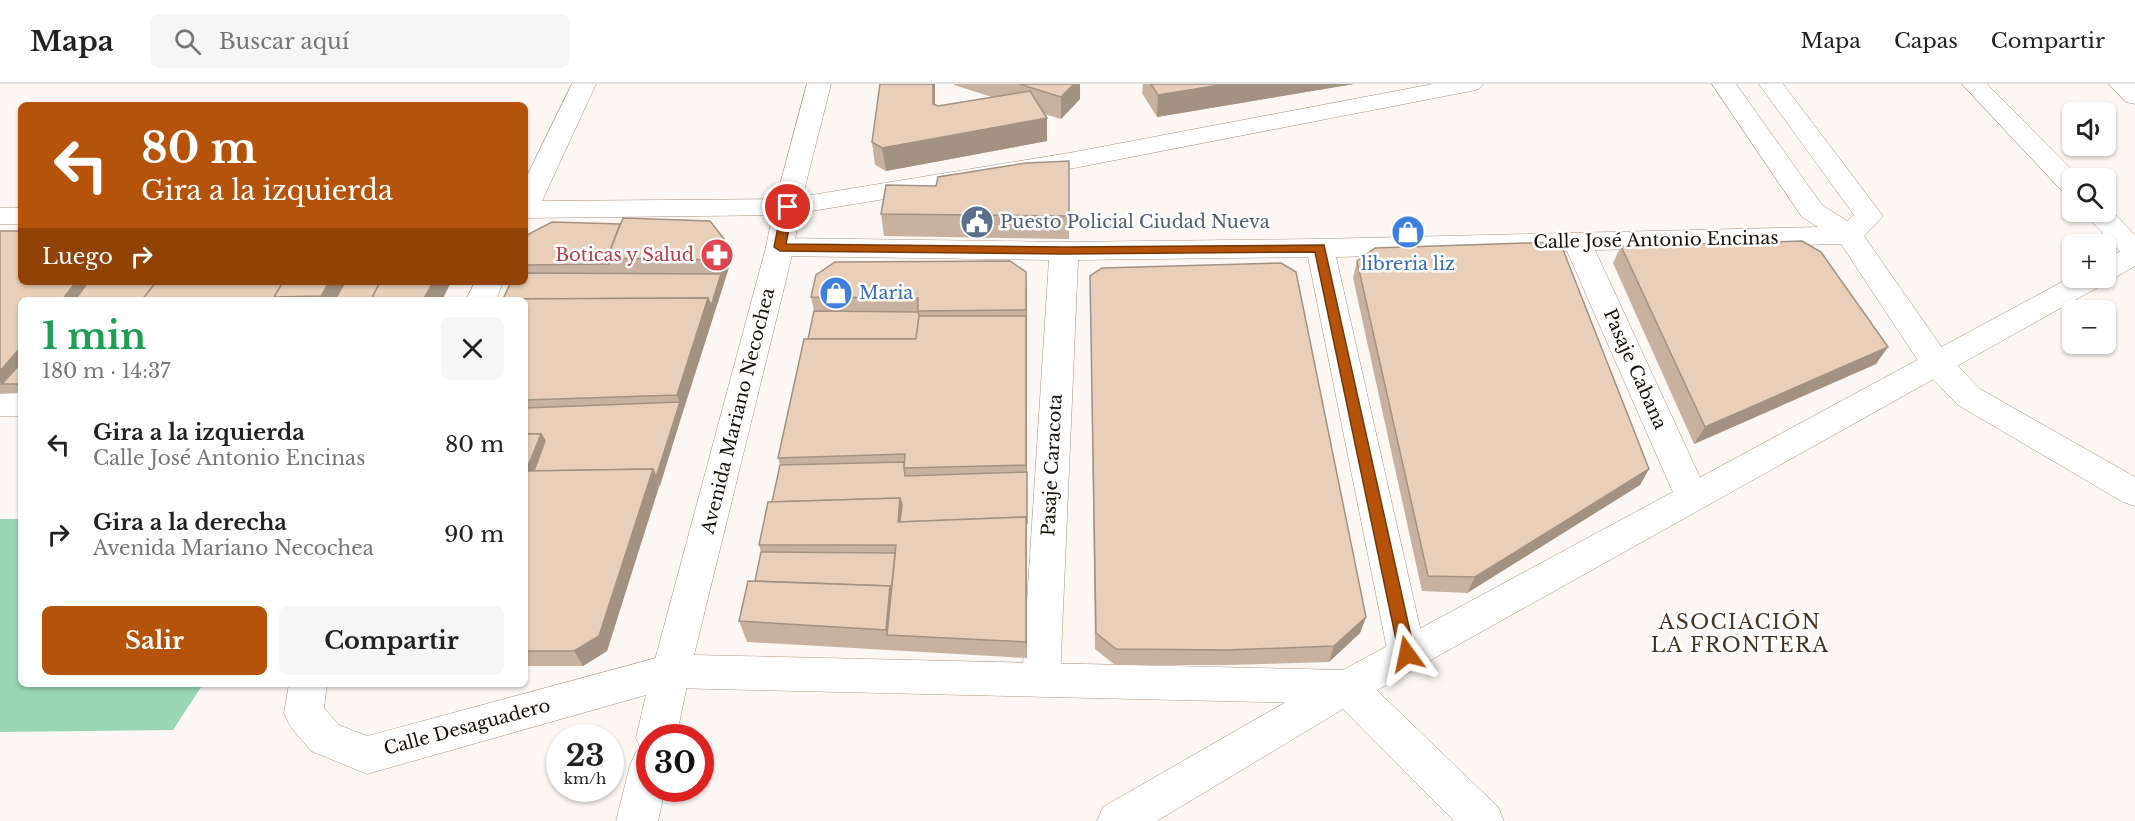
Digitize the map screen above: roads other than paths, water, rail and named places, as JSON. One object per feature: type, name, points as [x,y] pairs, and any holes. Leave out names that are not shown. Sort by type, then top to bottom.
[{"type":"street","points":[[528,203],[584,84]]},
{"type":"street","name":"Avenida Mariano Necochea","points":[[659,724],[819,84]]},
{"type":"street","points":[[528,209],[788,207],[1069,161],[1471,84]]},
{"type":"street","points":[[1724,84],[1812,211],[1849,236],[1936,363],[1969,397],[2135,493]]},
{"type":"street","points":[[1771,84],[1869,216],[1849,236]]},
{"type":"street","points":[[1974,84],[2062,176]]},
{"type":"street","points":[[2121,84],[2135,97]]},
{"type":"street","points":[[0,216],[18,216]]},
{"type":"street","points":[[2106,222],[2135,253],[2116,264]]},
{"type":"street","name":"Calle José Antonio Encinas","points":[[780,247],[1064,251],[1320,248],[1849,236]]},
{"type":"street","name":"Pasaje Cabana","points":[[1577,242],[1692,497]]},
{"type":"street","points":[[1320,248],[1407,654]]},
{"type":"street","name":"Pasaje Caracota","points":[[1041,680],[1064,251]]},
{"type":"street","points":[[1118,821],[1347,687],[2074,288]]},
{"type":"street","points":[[0,404],[18,404]]},
{"type":"street","name":"Calle Desaguadero","points":[[308,687],[304,713],[325,738],[367,755],[671,671],[1347,687]]},
{"type":"street","points":[[1347,687],[1483,821]]},
{"type":"street","points":[[637,821],[641,802]]},
{"type":"place","name":"Puesto Policial Ciudad Nueva","points":[[977,222]]},
{"type":"place","name":"libreria liz","points":[[1408,232]]},
{"type":"place","name":"Boticas y Salud","points":[[717,255]]},
{"type":"place","name":"Maria","points":[[836,293]]},
{"type":"district","name":"ASOCIACIÓN LA FRONTERA","points":[[1740,634]]}]
